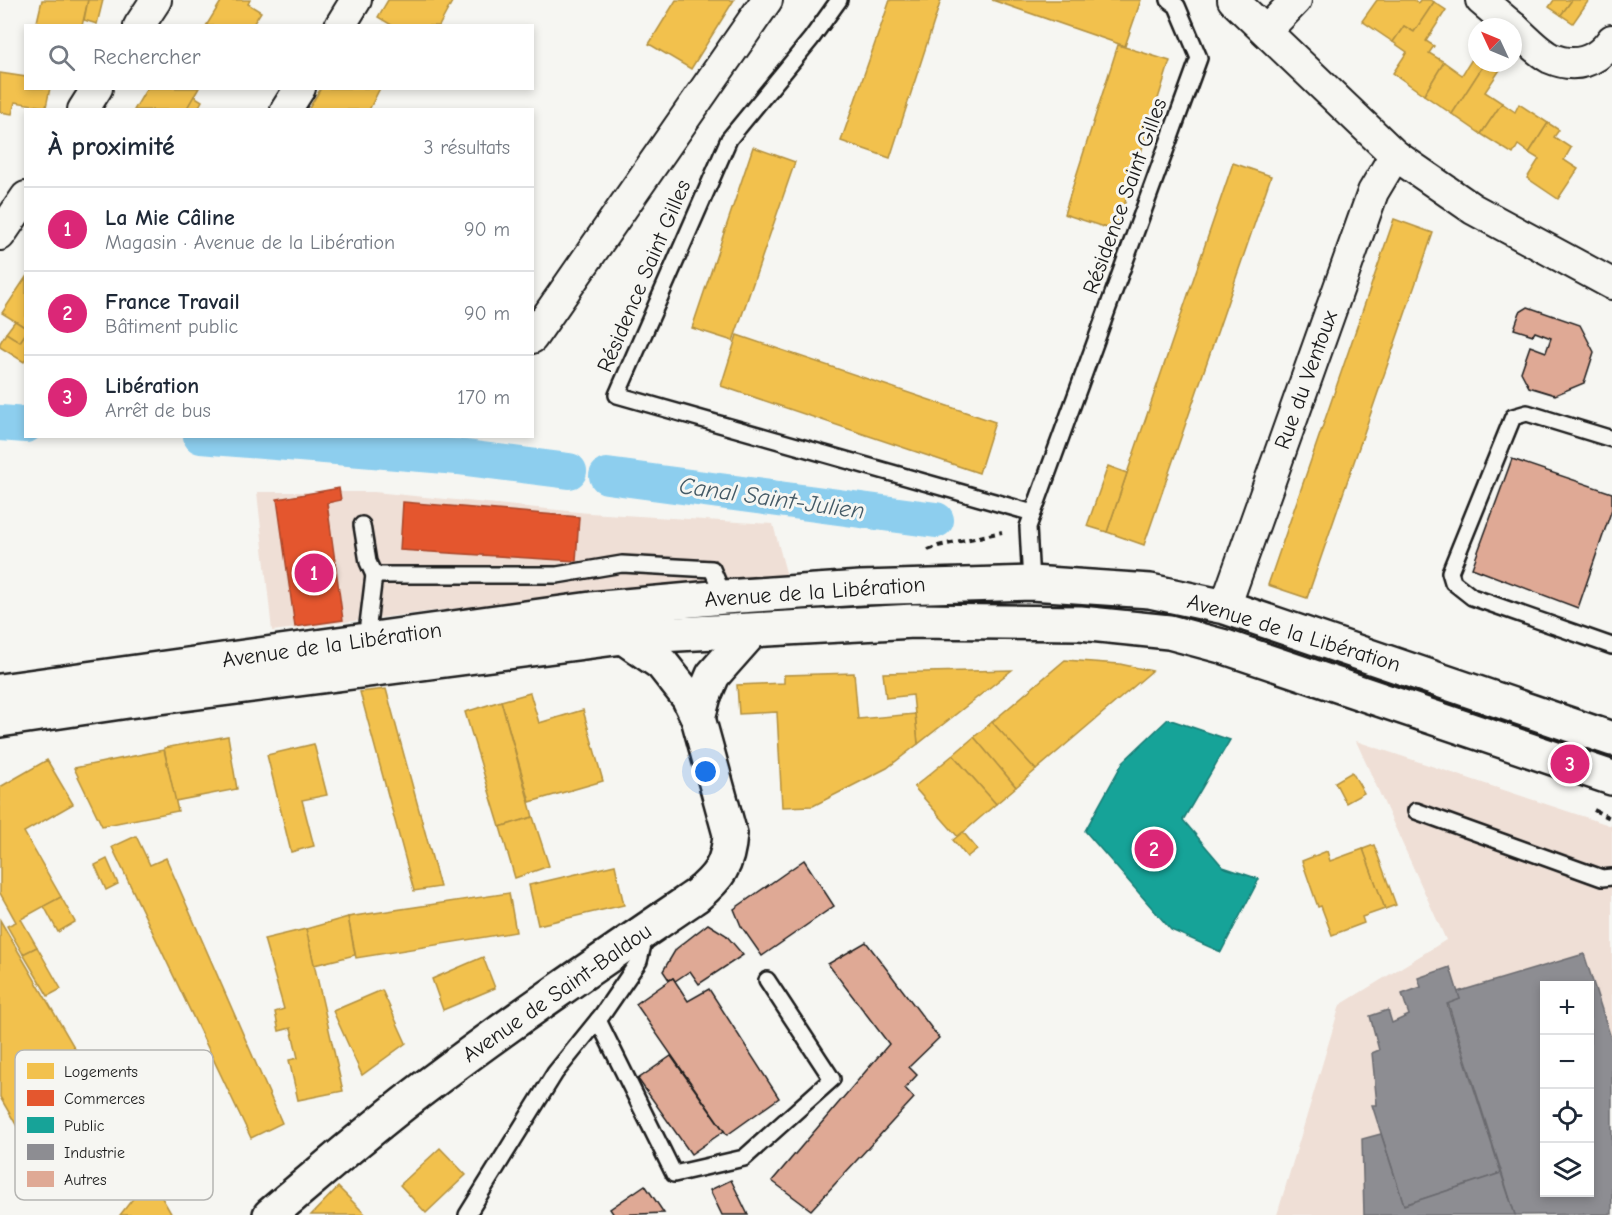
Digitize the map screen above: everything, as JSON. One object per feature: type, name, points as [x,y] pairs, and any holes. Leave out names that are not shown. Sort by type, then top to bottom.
[{"type":"main road","name":"Avenue de la Libération","points":[[0,691],[591,609],[724,597],[895,586],[1031,583],[1150,591],[1226,608],[1612,739]]},
{"type":"main road","name":"Avenue de la Libération","points":[[0,720],[128,701],[623,637],[914,621],[1080,623],[1169,632],[1225,647],[1612,778]]},
{"type":"main road","points":[[698,718],[713,675],[752,631]]},
{"type":"main road","name":"Avenue de Saint-Baldou","points":[[270,1215],[364,1134],[426,1086],[507,1026],[711,884],[721,873],[729,847],[730,834],[698,718],[688,697],[662,664],[623,637]]},
{"type":"street","points":[[140,24],[156,0]]},
{"type":"street","points":[[341,24],[356,0]]},
{"type":"street","points":[[534,335],[767,0]]},
{"type":"street","points":[[1233,0],[1395,155],[1473,209],[1612,284]]},
{"type":"street","points":[[1266,31],[1296,0]]},
{"type":"street","points":[[1481,0],[1502,18]]},
{"type":"street","points":[[1522,35],[1549,58],[1570,63],[1591,62],[1612,40]]},
{"type":"street","points":[[84,108],[96,90]]},
{"type":"street","points":[[287,108],[299,90]]},
{"type":"street","name":"Rue du Ventoux","points":[[1226,608],[1373,192],[1395,155]]},
{"type":"street","points":[[0,235],[24,200]]},
{"type":"lane","name":"Résidence Saint Gilles","points":[[839,0],[811,39],[729,139],[617,395],[1031,520]]},
{"type":"lane","name":"Résidence Saint Gilles","points":[[1031,583],[1031,520],[1199,58],[1177,6],[1169,0]]},
{"type":"lane","points":[[1612,439],[1527,413],[1513,417],[1450,572],[1453,582],[1472,597],[1612,646]]},
{"type":"lane","points":[[362,525],[368,562],[374,576],[366,641]]},
{"type":"lane","points":[[374,576],[557,575],[622,564],[712,570],[724,597]]},
{"type":"lane","points":[[1416,811],[1602,878],[1612,877]]},
{"type":"lane","points":[[467,1215],[555,1073],[598,1020],[639,961],[647,929]]},
{"type":"lane","points":[[598,1020],[674,1174],[744,1158],[832,1079],[767,980]]},
{"type":"path","points":[[918,554],[938,546],[1031,520]]},
{"type":"path","points":[[1592,810],[1612,819]]},
{"type":"shaded area","points":[[257,492],[374,492],[589,513],[773,524],[789,584],[557,596],[272,631]]},
{"type":"shaded area","points":[[1356,741],[1612,826],[1612,1215],[1277,1215],[1340,1005],[1446,940]]},
{"type":"building: Logements","points":[[42,0],[88,0],[82,24],[36,24]]},
{"type":"building: Logements","points":[[88,0],[103,0],[97,24],[84,20]]},
{"type":"building: Logements","points":[[222,0],[250,0],[248,4],[261,12],[253,24],[207,24]]},
{"type":"building: Logements","points":[[388,0],[453,0],[440,24],[390,24],[378,17]]},
{"type":"building: Logements","points":[[676,0],[734,0],[691,69],[649,44]]},
{"type":"building: Logements","points":[[890,0],[941,0],[890,158],[841,141]]},
{"type":"building: Logements","points":[[992,0],[1141,0],[1125,46]]},
{"type":"building: Logements","points":[[1377,0],[1414,0],[1418,3],[1420,0],[1431,0],[1434,2],[1414,32],[1404,26],[1393,42],[1362,21]]},
{"type":"building: Logements","points":[[1554,0],[1572,0],[1561,15],[1549,7]]},
{"type":"building: Logements","points":[[1572,0],[1589,0],[1573,23],[1561,15]]},
{"type":"building: Logements","points":[[1434,2],[1446,10],[1426,41],[1434,46],[1429,53],[1444,62],[1424,95],[1393,73],[1407,52],[1393,42],[1404,26],[1414,32]]},
{"type":"building: Logements","points":[[1118,45],[1170,61],[1116,231],[1064,214]]},
{"type":"building: Logements","points":[[1444,62],[1462,75],[1468,65],[1468,72],[1479,72],[1452,114],[1424,95]]},
{"type":"building: Logements","points":[[1479,72],[1499,72],[1485,92],[1502,103],[1481,134],[1452,114]]},
{"type":"building: Logements","points":[[0,73],[24,77],[24,90],[50,90],[46,107],[15,102],[12,114],[0,112]]},
{"type":"building: Logements","points":[[146,90],[198,90],[187,108],[135,108]]},
{"type":"building: Logements","points":[[320,90],[379,90],[370,108],[309,108]]},
{"type":"building: Logements","points":[[194,96],[202,101],[198,108],[187,108]]},
{"type":"building: Logements","points":[[1502,103],[1515,112],[1519,104],[1548,123],[1529,153],[1518,145],[1513,154],[1481,134]]},
{"type":"building: Logements","points":[[1548,123],[1559,130],[1554,137],[1571,148],[1564,160],[1578,169],[1558,199],[1527,178],[1539,159],[1529,153]]},
{"type":"building: Logements","points":[[753,147],[795,162],[733,341],[692,328]]},
{"type":"building: Logements","points":[[1233,163],[1271,176],[1144,545],[1107,532]]},
{"type":"building: Logements","points":[[1394,219],[1433,233],[1307,598],[1268,585]]},
{"type":"building: Logements","points":[[24,280],[24,327],[2,313]]},
{"type":"building: Logements","points":[[15,321],[24,327],[24,336],[20,342],[6,333]]},
{"type":"building: Logements","points":[[6,333],[20,342],[24,336],[24,362],[0,347]]},
{"type":"building: Logements","points":[[737,335],[995,422],[979,473],[721,386]]},
{"type":"building: Logements","points":[[1108,466],[1127,473],[1107,532],[1087,526]]},
{"type":"building: Logements","points":[[1065,660],[1120,664],[1152,671],[1036,770],[992,722]]},
{"type":"building: Logements","points":[[1012,670],[918,744],[913,695],[886,698],[883,673]]},
{"type":"building: Logements","points":[[854,673],[858,719],[915,714],[918,744],[887,768],[813,806],[782,807],[777,712],[739,714],[737,685],[784,683],[784,675]]},
{"type":"building: Logements","points":[[386,689],[440,887],[414,891],[360,692]]},
{"type":"building: Logements","points":[[530,693],[539,723],[583,710],[603,781],[530,802],[501,701]]},
{"type":"building: Logements","points":[[501,701],[533,817],[500,827],[465,712]]},
{"type":"building: Logements","points":[[992,722],[1036,770],[1016,787],[974,737]]},
{"type":"building: Logements","points":[[228,736],[237,789],[175,801],[164,748]]},
{"type":"building: Logements","points":[[974,737],[1016,787],[996,804],[953,755]]},
{"type":"building: Logements","points":[[314,744],[327,795],[302,800],[314,846],[291,852],[267,755]]},
{"type":"building: Logements","points":[[164,750],[178,811],[102,826],[74,768]]},
{"type":"building: Logements","points":[[953,755],[996,804],[958,837],[914,787]]},
{"type":"building: Logements","points":[[47,760],[73,804],[24,832],[61,897],[21,919],[37,947],[23,954],[7,926],[16,922],[0,893],[0,787]]},
{"type":"building: Logements","points":[[1352,772],[1364,793],[1346,803],[1335,782]]},
{"type":"building: Logements","points":[[533,817],[549,866],[515,878],[500,827]]},
{"type":"building: Logements","points":[[963,832],[977,849],[967,857],[953,840]]},
{"type":"building: Logements","points":[[136,836],[150,865],[166,858],[282,1123],[251,1138],[213,1058],[213,1050],[209,1050],[112,847]]},
{"type":"building: Logements","points":[[1374,845],[1396,905],[1385,909],[1363,849]]},
{"type":"building: Logements","points":[[1363,849],[1385,909],[1362,917],[1364,923],[1332,935],[1321,906],[1318,907],[1302,861],[1327,851],[1330,861]]},
{"type":"building: Logements","points":[[107,859],[118,884],[106,890],[95,865]]},
{"type":"building: Logements","points":[[615,865],[624,905],[538,925],[529,885]]},
{"type":"building: Logements","points":[[509,893],[516,932],[356,958],[348,917]]},
{"type":"building: Logements","points":[[61,897],[75,922],[58,932],[44,906]]},
{"type":"building: Logements","points":[[348,917],[355,955],[314,965],[306,929]]},
{"type":"building: Logements","points":[[0,920],[76,1050],[15,1050],[15,1123],[0,1097]]},
{"type":"building: Logements","points":[[306,929],[343,1091],[298,1100],[289,1060],[298,1058],[291,1028],[279,1031],[275,1012],[284,1009],[264,939]]},
{"type":"building: Logements","points":[[37,947],[61,989],[48,996],[23,954]]},
{"type":"building: Logements","points":[[483,957],[495,988],[443,1010],[432,979]]},
{"type":"building: Logements","points":[[382,990],[406,1043],[362,1075],[333,1011]]},
{"type":"building: Logements","points":[[440,1148],[466,1175],[426,1213],[400,1185]]},
{"type":"building: Logements","points":[[338,1187],[366,1215],[311,1215]]},
{"type":"building: Logements","points":[[132,1200],[163,1200],[172,1215],[120,1215]]},
{"type":"building: Commerces","points":[[339,488],[341,500],[327,503],[343,620],[295,627],[277,499]]},
{"type":"building: Commerces","points":[[403,502],[579,517],[576,561],[400,550]]},
{"type":"building: Public","points":[[1168,719],[1230,740],[1183,820],[1223,867],[1259,879],[1221,952],[1171,930],[1085,831],[1123,762]]},
{"type":"building: Industrie","points":[[1584,954],[1593,981],[1540,981],[1540,1197],[1594,1197],[1594,985],[1612,1041],[1612,1214],[1515,1215],[1448,1003],[1460,999],[1457,992]]},
{"type":"building: Industrie","points":[[1450,967],[1460,999],[1447,1004],[1501,1173],[1404,1205],[1372,1105],[1377,1105],[1372,1053],[1379,1050],[1370,1016],[1388,1010],[1392,1023],[1409,1015],[1402,994],[1421,987],[1418,978]]},
{"type":"building: Industrie","points":[[1381,1134],[1404,1205],[1501,1173],[1515,1215],[1364,1215],[1362,1139]]},
{"type":"building: Autres","points":[[1528,307],[1580,325],[1594,352],[1584,383],[1555,395],[1529,387],[1521,372],[1530,346],[1546,352],[1551,338],[1535,332],[1533,335],[1514,329],[1520,312]]},
{"type":"building: Autres","points":[[1512,459],[1612,493],[1612,509],[1578,608],[1472,568]]},
{"type":"building: Autres","points":[[804,860],[834,906],[762,956],[741,926],[734,909]]},
{"type":"building: Autres","points":[[708,924],[726,935],[743,955],[699,984],[690,971],[675,981],[673,978],[669,980],[663,971],[676,949]]},
{"type":"building: Autres","points":[[866,942],[939,1038],[909,1067],[917,1075],[905,1088],[914,1098],[811,1210],[772,1181],[889,1044],[828,964]]},
{"type":"building: Autres","points":[[673,978],[688,1001],[709,989],[779,1098],[727,1135],[636,1004]]},
{"type":"building: Autres","points":[[671,1056],[724,1131],[691,1154],[638,1079]]},
{"type":"building: Autres","points":[[731,1180],[748,1215],[722,1215],[710,1190]]},
{"type":"building: Autres","points":[[645,1185],[664,1213],[614,1215],[610,1209]]},
{"type":"waterway","name":"Canal Saint-Julien","points":[[0,423],[24,425]]},
{"type":"waterway","name":"Canal Saint-Julien","points":[[225,438],[458,457],[569,471]]},
{"type":"waterway","name":"Canal Saint-Julien","points":[[607,476],[936,520]]},
{"type":"place","name":"La Mie Câline","points":[[314,573]]},
{"type":"place","name":"Libération","points":[[1570,764]]},
{"type":"place","name":"France Travail","points":[[1154,849]]}]
